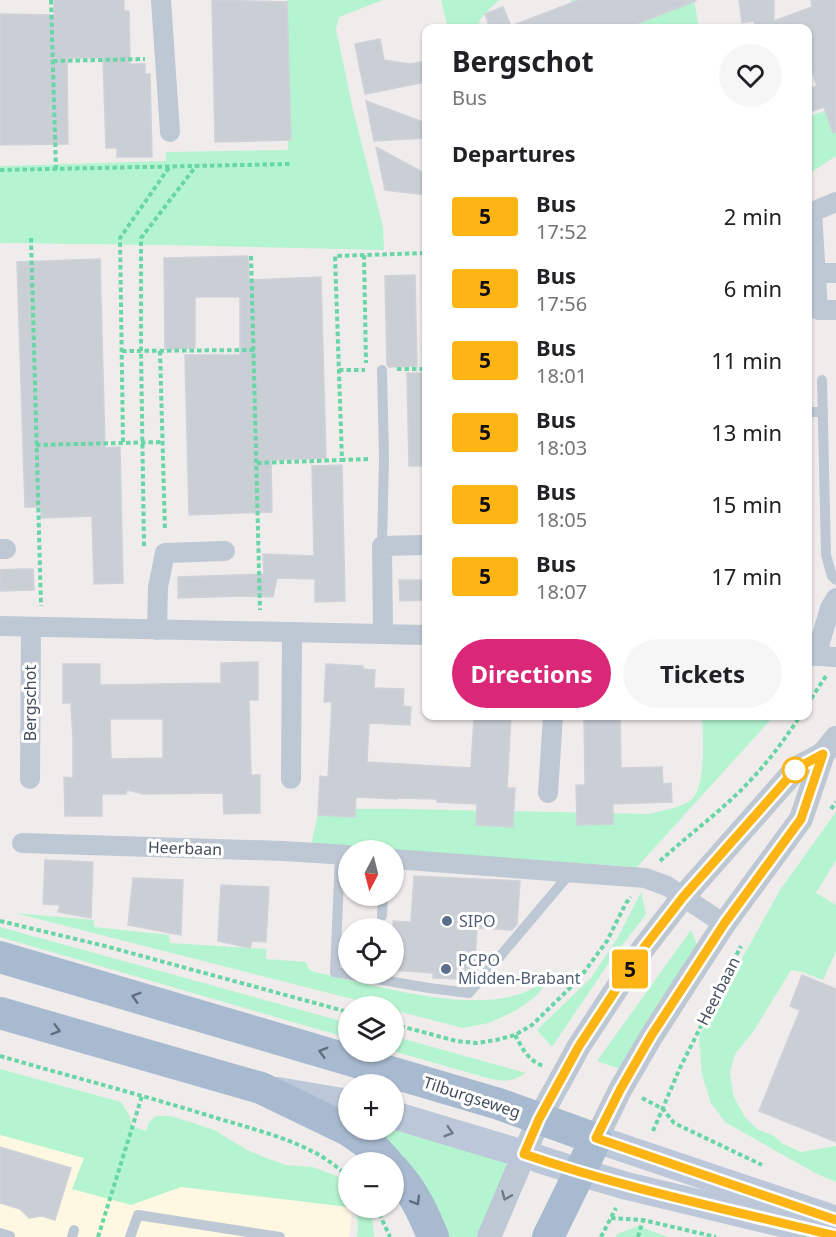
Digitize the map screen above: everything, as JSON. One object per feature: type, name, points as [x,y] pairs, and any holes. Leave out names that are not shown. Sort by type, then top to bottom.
[{"type":"main road","name":"Tilburgseweg","points":[[0,957],[499,1104],[836,1220]]},
{"type":"main road","points":[[0,1014],[261,1088],[338,1100]]},
{"type":"main road","points":[[261,1088],[348,1130],[378,1152]]},
{"type":"main road","points":[[404,1118],[627,1186],[836,1236]]},
{"type":"main road","points":[[548,1237],[596,1138]]},
{"type":"main road","points":[[404,1182],[421,1208],[433,1237]]},
{"type":"street","points":[[161,0],[170,132]]},
{"type":"street","points":[[836,202],[812,212],[818,310],[836,310]]},
{"type":"street","points":[[816,273],[836,273]]},
{"type":"street","points":[[383,634],[382,546],[422,545]]},
{"type":"street","points":[[157,630],[158,587],[165,553],[225,551]]},
{"type":"street","points":[[812,653],[836,598]]},
{"type":"street","points":[[0,626],[422,635]]},
{"type":"street","name":"Bergschot","points":[[30,779],[36,627]]},
{"type":"street","points":[[291,779],[292,632]]},
{"type":"street","points":[[812,655],[833,663]]},
{"type":"street","points":[[548,793],[553,720]]},
{"type":"street","name":"Heerbaan","points":[[489,1237],[539,1119],[579,1046],[642,950],[683,897],[797,768],[830,746]]},
{"type":"street","name":"Heerbaan","points":[[596,1138],[651,1036],[724,924],[801,819],[830,746]]},
{"type":"street","name":"Heerbaan","points":[[22,843],[283,850],[338,855]]},
{"type":"street","points":[[404,860],[645,878],[667,886],[724,924]]},
{"type":"lane","points":[[382,370],[384,458],[382,546]]},
{"type":"lane","points":[[822,380],[826,555],[832,576],[836,580]]},
{"type":"lane","points":[[812,412],[823,412]]},
{"type":"lane","points":[[340,906],[335,972],[470,993],[567,877],[568,872]]},
{"type":"lane","points":[[382,906],[382,916]]},
{"type":"lane","points":[[130,1237],[138,1215],[280,1237]]},
{"type":"path","points":[[51,0],[56,170]]},
{"type":"path","points":[[53,61],[165,59]]},
{"type":"path","points":[[0,170],[290,164]]},
{"type":"path","points":[[123,442],[120,238],[170,166]]},
{"type":"path","points":[[144,547],[141,238],[196,166]]},
{"type":"path","points":[[31,238],[36,445],[36,627]]},
{"type":"path","points":[[342,460],[335,256],[422,253]]},
{"type":"path","points":[[364,255],[367,370]]},
{"type":"path","points":[[252,256],[261,632]]},
{"type":"path","points":[[122,351],[254,350]]},
{"type":"path","points":[[160,351],[165,553]]},
{"type":"path","points":[[339,370],[422,369]]},
{"type":"path","points":[[36,445],[164,442]]},
{"type":"path","points":[[256,463],[384,458]]},
{"type":"path","points":[[812,697],[833,663]]},
{"type":"path","points":[[0,921],[105,946],[338,1009]]},
{"type":"path","name":"Heerbaan","points":[[743,941],[679,1070],[663,1109],[674,1123],[771,1170]]},
{"type":"path","points":[[404,1027],[456,1041],[477,1043],[515,1035]]},
{"type":"path","points":[[0,1056],[288,1140],[317,1154],[338,1168]]},
{"type":"path","points":[[98,1237],[142,1096]]},
{"type":"path","points":[[381,1218],[390,1237]]},
{"type":"path","points":[[611,1218],[643,1220],[716,1237]]},
{"type":"path","points":[[638,1237],[643,1220]]},
{"type":"shaded area","points":[[0,1097],[338,1197],[338,1218],[351,1218],[349,1237],[0,1237]]},
{"type":"green space","points":[[287,0],[383,0],[339,17],[336,29],[353,110],[383,227],[384,250],[0,243],[0,166],[166,161],[166,152],[288,150]]},
{"type":"green space","points":[[441,0],[499,0],[483,16],[479,24],[447,24]]},
{"type":"green space","points":[[571,0],[694,0],[698,24],[574,24]]},
{"type":"green space","points":[[836,107],[836,156],[812,172],[812,115]]},
{"type":"green space","points":[[702,720],[770,720],[637,867],[404,852],[404,840],[338,840],[338,848],[311,846],[319,809],[649,814],[679,806],[693,798],[700,781],[703,758]]},
{"type":"green space","points":[[836,812],[836,860],[816,893],[836,905],[836,951],[823,980],[791,970],[753,1032],[735,1054],[730,1072],[733,1095],[744,1116],[757,1129],[801,1152],[836,1146],[836,1182],[815,1173],[725,1122],[711,1103],[702,1075],[699,1036],[780,890]]},
{"type":"green space","points":[[641,892],[646,914],[608,964],[552,1047],[537,1030],[591,978],[618,937]]},
{"type":"green space","points":[[15,913],[94,920],[94,927],[169,935],[170,943],[266,949],[266,959],[306,962],[308,968],[314,972],[338,977],[338,984],[368,984],[446,999],[498,999],[524,993],[549,980],[536,996],[517,1010],[489,1023],[463,1028],[404,1013],[404,996],[341,996]]},
{"type":"green space","points":[[0,927],[338,1020],[338,1035],[0,937]]},
{"type":"green space","points":[[691,930],[697,945],[623,1070],[597,1061]]},
{"type":"green space","points":[[404,1039],[526,1073],[509,1080],[491,1079],[404,1054]]},
{"type":"green space","points":[[0,1069],[121,1102],[130,1117],[132,1126],[146,1131],[149,1122],[156,1116],[171,1116],[214,1130],[249,1151],[285,1165],[312,1167],[337,1176],[338,1206],[181,1187],[131,1205],[72,1189],[84,1158],[0,1135]]},
{"type":"green space","points":[[404,1133],[505,1161],[508,1169],[481,1237],[447,1237],[404,1175],[404,1152],[388,1152],[380,1140],[404,1140]]},
{"type":"green space","points":[[357,1218],[372,1218],[374,1237],[357,1237]]},
{"type":"green space","points":[[638,1226],[668,1237],[616,1237],[617,1234]]},
{"type":"building","points":[[54,0],[124,0],[124,11],[129,11],[130,64],[145,64],[145,74],[150,74],[152,157],[117,157],[117,148],[106,148],[103,58],[67,58],[68,144],[0,145],[0,14],[54,15]]},
{"type":"building","points":[[212,0],[287,2],[291,140],[215,142]]},
{"type":"building","points":[[579,0],[696,1],[636,24],[516,24]]},
{"type":"building","points":[[739,0],[774,0],[774,21],[812,7],[811,0],[836,0],[836,132],[833,133],[824,107],[812,111],[812,88],[817,86],[812,72],[812,24],[754,24],[754,21],[742,23]]},
{"type":"building","points":[[503,7],[510,24],[489,24],[485,14]]},
{"type":"building","points":[[380,39],[384,60],[410,64],[422,62],[422,83],[365,94],[355,44]]},
{"type":"building","points":[[366,101],[422,122],[422,138],[374,141]]},
{"type":"building","points":[[376,147],[422,172],[422,195],[385,190]]},
{"type":"building","points":[[248,256],[249,280],[321,277],[326,458],[271,460],[272,512],[189,515],[185,355],[240,355],[240,297],[195,297],[195,348],[165,349],[164,258]]},
{"type":"building","points":[[100,259],[105,448],[120,447],[123,583],[94,584],[92,516],[41,518],[41,507],[25,507],[17,262]]},
{"type":"building","points":[[415,275],[417,366],[389,367],[387,365],[385,276]]},
{"type":"building","points":[[407,373],[422,373],[422,466],[409,466]]},
{"type":"building","points":[[342,465],[345,601],[315,602],[315,579],[277,578],[273,597],[178,598],[178,577],[264,574],[263,554],[314,556],[312,466]]},
{"type":"building","points":[[33,569],[34,590],[0,591],[0,570]]},
{"type":"building","points":[[399,580],[422,580],[422,600],[400,601]]},
{"type":"building","points":[[258,662],[258,700],[249,700],[251,775],[260,775],[260,813],[224,814],[223,793],[144,794],[127,790],[126,794],[102,794],[102,816],[65,816],[64,777],[73,778],[73,740],[71,703],[63,703],[63,664],[100,664],[100,685],[221,683],[221,663]],"holes":[[[110,719],[163,719],[163,758],[111,759]]]},
{"type":"building","points":[[326,664],[363,666],[363,669],[375,670],[374,688],[404,689],[403,706],[411,707],[410,725],[369,723],[367,762],[471,768],[474,720],[511,720],[507,788],[515,788],[513,827],[476,825],[477,804],[437,802],[437,799],[356,797],[355,817],[318,815],[320,776],[328,777],[332,702],[324,702]]},
{"type":"building","points":[[584,720],[620,720],[621,768],[662,767],[663,784],[671,783],[672,802],[613,804],[613,824],[577,825],[576,785],[585,785]]},
{"type":"building","points":[[45,860],[93,862],[91,918],[58,912],[60,905],[43,904]]},
{"type":"building","points":[[414,876],[520,881],[517,924],[512,930],[477,928],[474,975],[459,974],[458,979],[433,978],[433,973],[404,971],[404,922],[411,922]]},
{"type":"building","points":[[133,878],[183,880],[181,935],[128,925]]},
{"type":"building","points":[[221,885],[269,887],[266,942],[252,941],[250,948],[218,941]]},
{"type":"building","points":[[802,975],[836,989],[836,1142],[759,1111],[800,1010],[790,1006]]},
{"type":"building","points":[[0,1147],[71,1168],[55,1220],[42,1216],[29,1218],[20,1209],[0,1203]]},
{"type":"bus line","name":"5","points":[[836,1220],[596,1138],[651,1036],[724,924],[801,819],[823,754],[797,768],[683,897],[642,950],[579,1046],[539,1119],[524,1154],[627,1186],[836,1236]]},
{"type":"place","name":"SIPO","points":[[447,921]]},
{"type":"place","name":"PCPO Midden-Brabant","points":[[446,969]]}]
